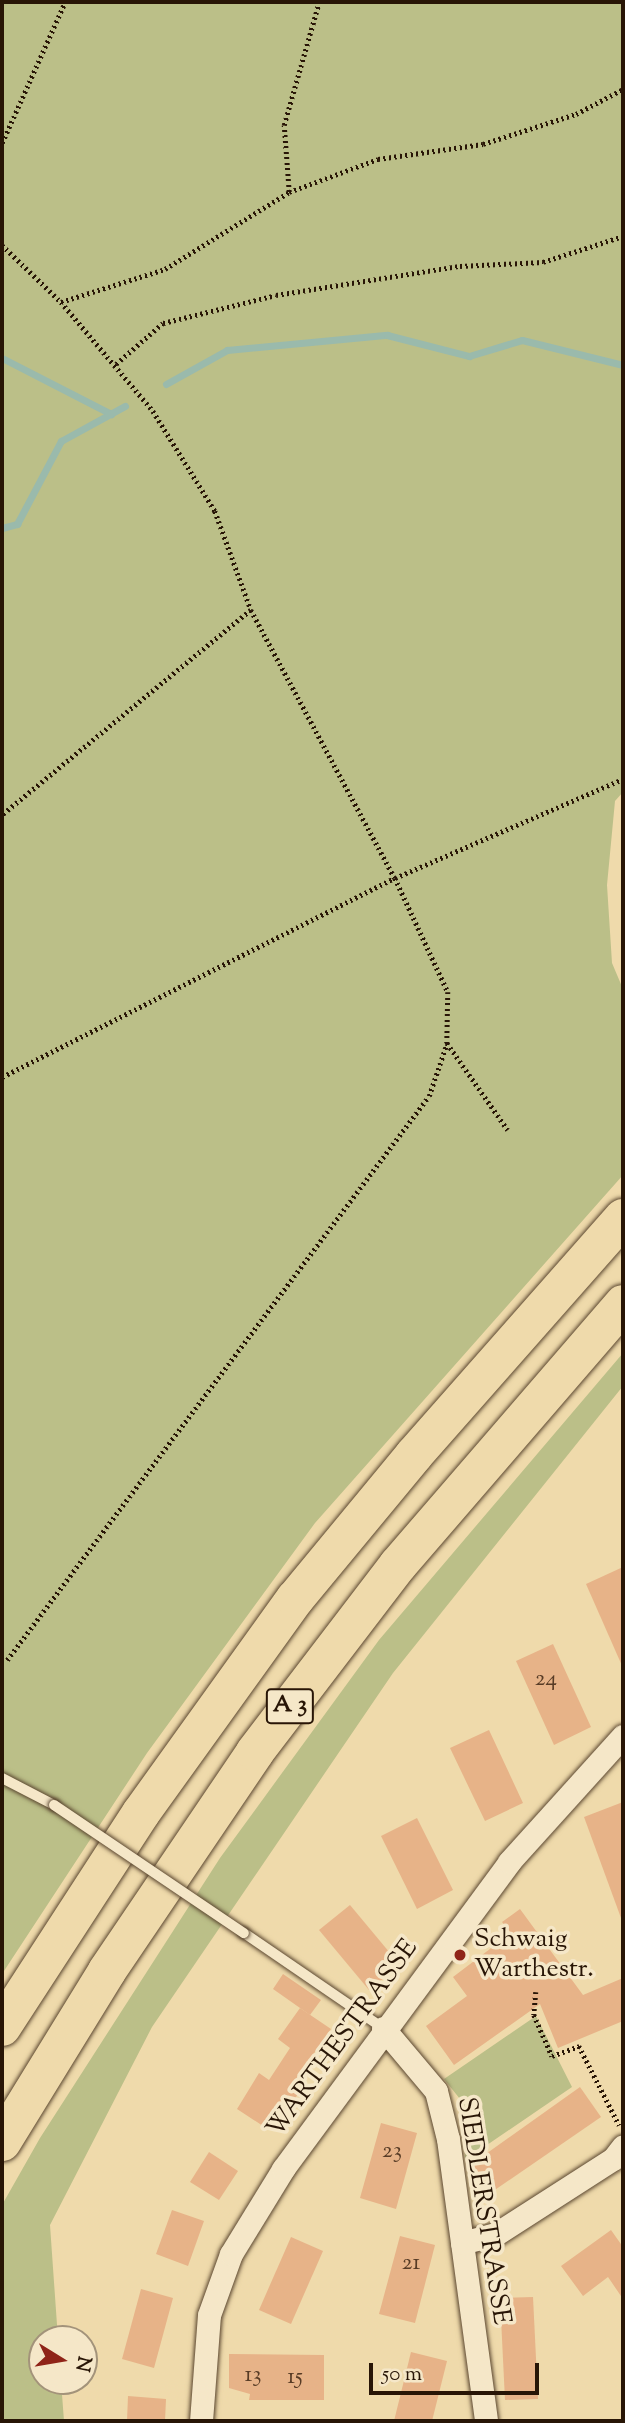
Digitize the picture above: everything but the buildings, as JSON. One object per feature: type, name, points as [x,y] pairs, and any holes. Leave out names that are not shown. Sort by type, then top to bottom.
[{"type":"highway","name":"A 3","points":[[2,2027],[141,1813],[295,1599],[414,1455],[623,1218]]},
{"type":"highway","name":"A 3","points":[[2,2142],[107,1971],[255,1752],[398,1565],[623,1304]]},
{"type":"street","name":"WARTHESTRASSE","points":[[201,2421],[209,2315],[231,2255],[283,2169],[383,2028],[509,1862],[622,1740]]},
{"type":"street","name":"SIEDLERSTRASSE","points":[[383,2028],[436,2091],[462,2243],[486,2421]]},
{"type":"street","points":[[462,2243],[496,2234],[620,2160]]},
{"type":"lane","name":"SIEDLERSTRASSE","points":[[2,1778],[54,1805],[383,2028]]},
{"type":"path","points":[[2,143],[65,2]]},
{"type":"path","points":[[289,192],[284,125],[319,2]]},
{"type":"path","points":[[61,302],[165,269],[289,192],[378,159],[483,144],[576,114],[623,89]]},
{"type":"path","points":[[117,364],[163,323],[289,293],[460,266],[543,262],[623,236]]},
{"type":"path","points":[[2,245],[61,302],[117,364],[153,411],[215,511],[251,610],[395,878],[449,992],[447,1043],[429,1097],[7,1660]]},
{"type":"path","points":[[2,815],[251,610]]},
{"type":"path","points":[[2,1077],[395,878],[623,779]]},
{"type":"path","points":[[447,1043],[508,1130]]},
{"type":"path","points":[[536,1992],[534,2015],[552,2056],[579,2046],[623,2133]]},
{"type":"green space","points":[[2,2],[623,2],[623,792],[615,801],[607,885],[612,963],[623,989],[623,1175],[315,1523],[147,1753],[2,1974]]},
{"type":"green space","points":[[623,1353],[623,1386],[393,1673],[152,2027],[50,2225],[57,2325],[28,2325],[28,2395],[62,2395],[64,2421],[2,2421],[2,2205],[40,2138],[220,1858],[379,1640]]},
{"type":"green space","points":[[536,2016],[572,2087],[465,2160],[464,2104],[444,2079]]},
{"type":"waterway","points":[[166,384],[227,350],[387,335],[469,356],[522,340],[623,365]]},
{"type":"waterway","points":[[2,358],[111,414]]},
{"type":"waterway","points":[[2,528],[17,524],[61,441],[125,406]]},
{"type":"place","name":"Schwaig Warthestr.","points":[[460,1955]]}]
